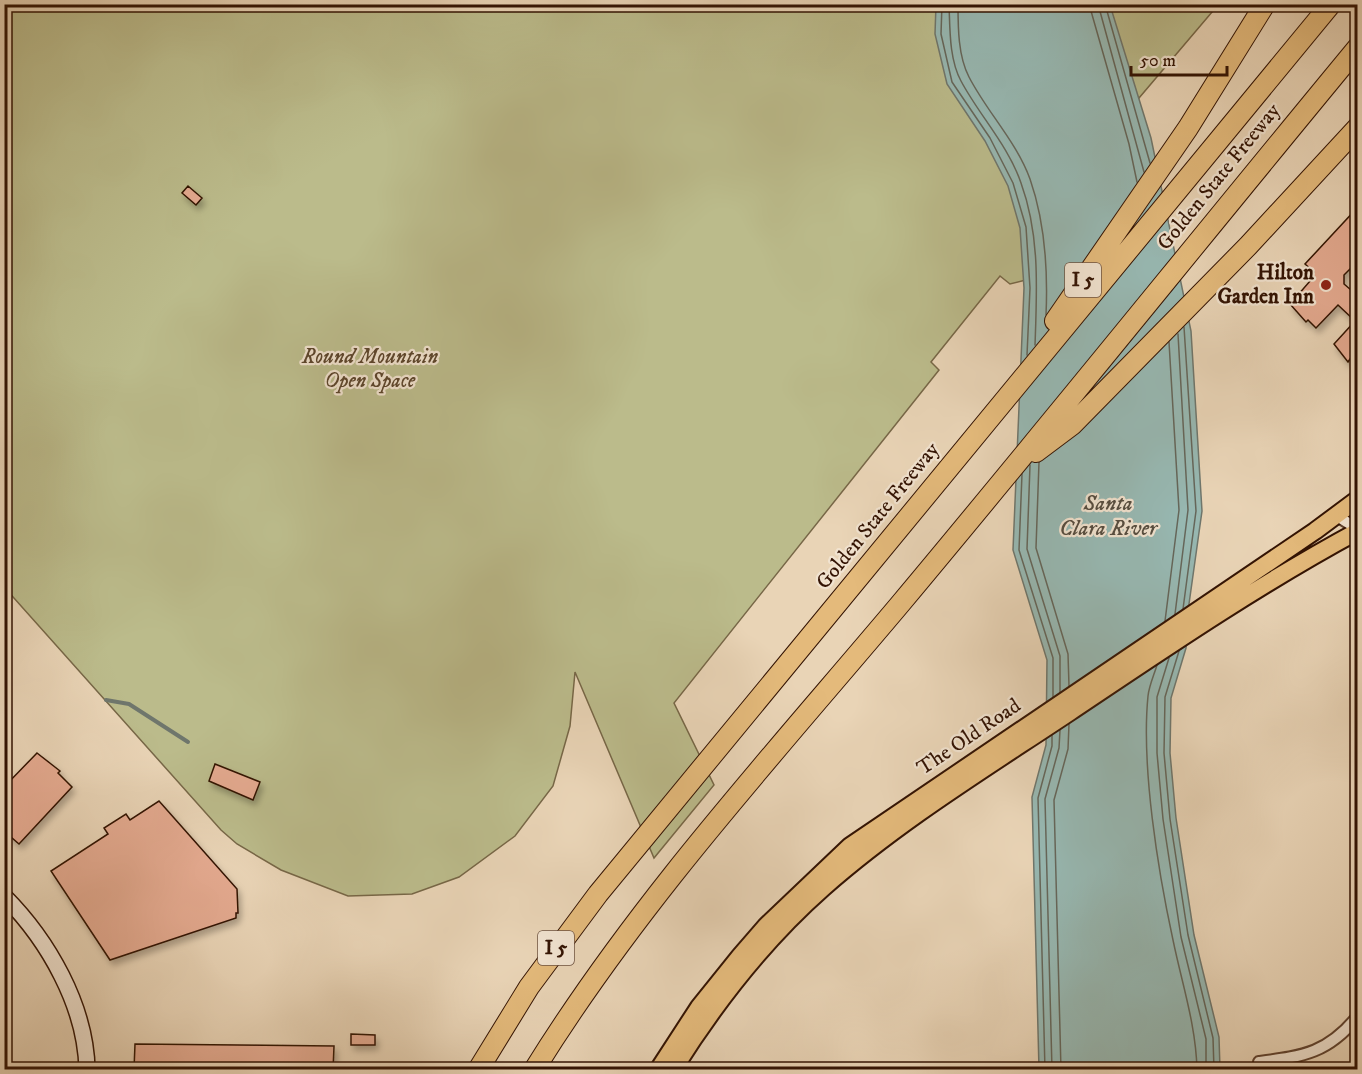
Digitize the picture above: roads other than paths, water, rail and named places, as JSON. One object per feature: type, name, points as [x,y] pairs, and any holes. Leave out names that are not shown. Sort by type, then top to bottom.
[{"type":"highway","name":"I 5","points":[[978,432],[1188,128],[1265,4]]},
{"type":"highway","name":"Golden State Freeway","points":[[478,1070],[529,987],[562,940],[646,835],[1331,4]]},
{"type":"highway","name":"Golden State Freeway","points":[[534,1070],[601,969],[668,883],[1014,467],[1358,47]]},
{"type":"highway","name":"I 5","points":[[1014,467],[1072,425],[1224,271],[1358,127]]},
{"type":"main road","name":"The Old Road","points":[[673,1070],[725,984],[766,926],[850,846],[990,758],[1189,625],[1358,499]]},
{"type":"main road","name":"The Old Road","points":[[1189,625],[1358,530]]},
{"type":"main road","name":"The Old Road","points":[[658,1070],[699,1007],[725,984]]},
{"type":"street","points":[[1337,516],[1358,530]]},
{"type":"street","points":[[4,896],[37,935],[61,976],[77,1020],[87,1070]]},
{"type":"street","points":[[1259,1066],[1319,1050],[1340,1036],[1358,1016]]},
{"type":"water","name":"Santa Clara River","points":[[936,5],[1110,5],[1151,138],[1191,331],[1202,511],[1189,604],[1186,648],[1171,698],[1170,753],[1176,818],[1194,935],[1219,1037],[1220,1069],[1039,1069],[1032,797],[1046,745],[1047,660],[1013,550],[1024,288],[1020,228],[1008,186],[985,141],[947,84],[935,34]]},
{"type":"waterway","points":[[106,700],[129,704],[188,742]]},
{"type":"place","name":"Hilton Garden Inn","points":[[1326,285]]},
{"type":"park label","name":"Round Mountain Open Space","points":[[370,369]]}]
